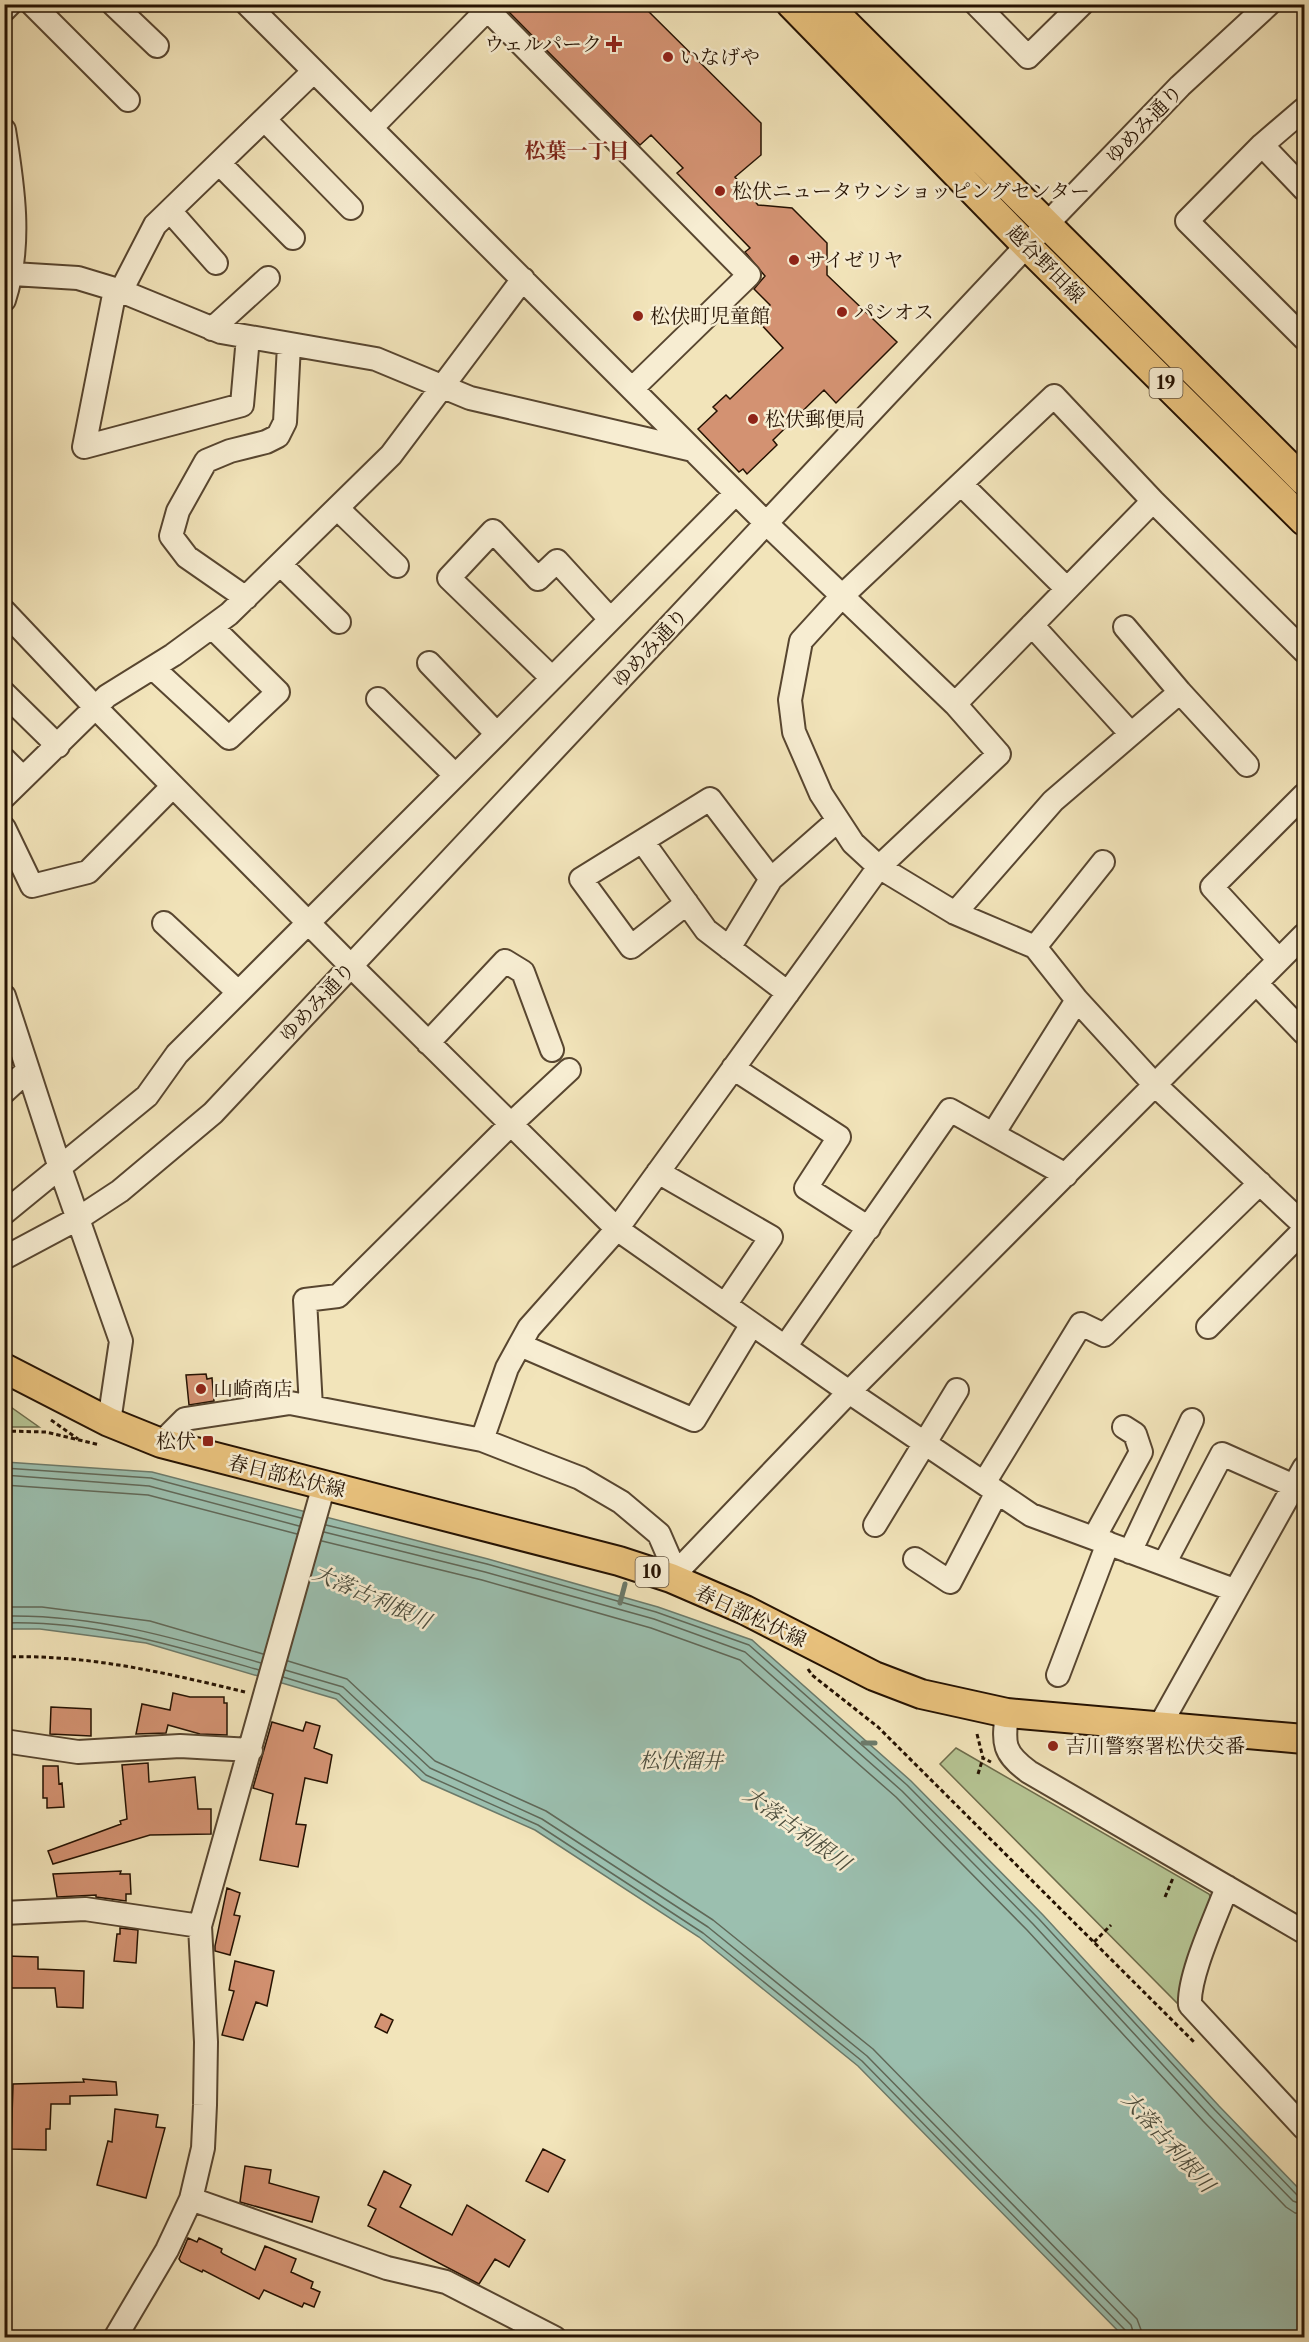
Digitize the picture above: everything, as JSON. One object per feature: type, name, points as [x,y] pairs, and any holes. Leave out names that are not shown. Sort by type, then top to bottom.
[{"type":"main road","name":"越谷野田線","points":[[791,4],[1027,246],[1305,521]]},
{"type":"main road","name":"越谷野田線","points":[[826,4],[1305,481]]},
{"type":"main road","name":"春日部松伏線","points":[[4,1368],[109,1422],[161,1443],[321,1494],[620,1561],[671,1578],[745,1610],[874,1676],[1005,1726],[1159,1727],[1305,1739]]},
{"type":"street","points":[[4,10],[10,4]]},
{"type":"street","points":[[32,4],[128,100]]},
{"type":"street","points":[[113,4],[157,46]]},
{"type":"street","points":[[247,4],[767,524],[955,704],[999,754],[879,867],[617,1228],[529,1328],[507,1368],[482,1440]]},
{"type":"street","points":[[976,4],[1028,57],[1082,4]]},
{"type":"street","name":"ゆめみ通り","points":[[4,1257],[79,1218],[120,1191],[165,1156],[213,1113],[1047,224],[1180,86],[1269,4]]},
{"type":"street","points":[[371,128],[484,7],[749,274],[632,388]]},
{"type":"street","points":[[248,337],[242,405],[84,447],[114,300],[121,291],[155,225],[314,71]]},
{"type":"street","points":[[1305,109],[1262,145],[1188,221],[1305,338]]},
{"type":"street","points":[[265,120],[351,208]]},
{"type":"street","points":[[4,130],[14,194],[13,274],[4,300]]},
{"type":"street","points":[[1262,145],[1305,189]]},
{"type":"street","points":[[220,164],[293,238]]},
{"type":"street","points":[[171,212],[216,264]]},
{"type":"street","points":[[13,274],[78,278],[121,291],[213,329],[289,345],[376,359],[470,398],[693,450]]},
{"type":"street","points":[[213,329],[268,278]]},
{"type":"street","points":[[4,797],[108,696],[212,627],[246,598],[391,455],[523,279]]},
{"type":"street","points":[[246,598],[187,557],[171,536],[178,511],[206,461],[278,436],[285,422],[289,345]]},
{"type":"street","points":[[1305,651],[1153,501],[1054,396],[842,596],[801,641],[790,700],[794,732],[821,794],[853,843],[879,867],[955,913],[1035,947],[1077,1000],[1154,1084],[1305,1225]]},
{"type":"street","points":[[961,484],[1067,589]]},
{"type":"street","points":[[4,1213],[147,1096],[177,1054],[736,493]]},
{"type":"street","points":[[955,704],[1153,501]]},
{"type":"street","points":[[337,508],[397,566]]},
{"type":"street","points":[[552,678],[448,578],[493,531],[538,579],[557,561],[610,619]]},
{"type":"street","points":[[280,564],[339,622]]},
{"type":"street","points":[[4,611],[95,707],[351,966],[617,1228],[849,1392],[1031,1515],[1234,1590]]},
{"type":"street","points":[[1032,625],[1131,734]]},
{"type":"street","points":[[153,668],[229,738],[278,692],[212,627]]},
{"type":"street","points":[[1125,627],[1180,692],[1247,765]]},
{"type":"street","points":[[429,663],[497,734]]},
{"type":"street","points":[[955,913],[1053,801],[1180,692]]},
{"type":"street","points":[[4,693],[58,746]]},
{"type":"street","points":[[378,699],[455,775]]},
{"type":"street","points":[[4,759],[23,778]]},
{"type":"street","points":[[4,828],[32,886],[88,872],[173,786]]},
{"type":"street","points":[[1280,960],[1212,887],[1305,795]]},
{"type":"street","points":[[687,903],[631,947],[581,879],[710,799],[771,879]]},
{"type":"street","points":[[729,948],[771,879],[838,820]]},
{"type":"street","points":[[643,842],[706,930],[788,993]]},
{"type":"street","points":[[1035,947],[1103,862]]},
{"type":"street","points":[[164,923],[238,992]]},
{"type":"street","points":[[671,1578],[849,1392],[1154,1084],[1303,940]]},
{"type":"street","points":[[428,1042],[505,962],[523,972],[552,1050]]},
{"type":"street","points":[[1256,983],[1305,1033]]},
{"type":"street","points":[[4,996],[60,1168],[121,1341],[109,1422]]},
{"type":"street","points":[[993,1134],[1077,1000]]},
{"type":"street","points":[[733,1068],[839,1137],[806,1188],[869,1228]]},
{"type":"street","points":[[4,1092],[28,1070]]},
{"type":"street","points":[[311,1407],[305,1300],[338,1296],[511,1124],[569,1070]]},
{"type":"street","points":[[785,1347],[950,1110],[1065,1175]]},
{"type":"street","points":[[658,1172],[771,1237],[725,1305]]},
{"type":"street","points":[[915,1560],[950,1582],[991,1487],[1082,1324],[1104,1335],[1260,1183]]},
{"type":"street","points":[[1208,1327],[1305,1230]]},
{"type":"street","points":[[520,1345],[694,1420],[752,1324]]},
{"type":"street","points":[[874,1525],[957,1390]]},
{"type":"street","points":[[161,1443],[185,1419],[290,1403],[482,1440],[580,1478],[621,1502],[659,1534],[669,1557],[671,1578]]},
{"type":"street","points":[[1130,1552],[1192,1420]]},
{"type":"street","points":[[1058,1676],[1101,1541],[1141,1452],[1136,1434],[1124,1427]]},
{"type":"street","points":[[1159,1727],[1299,1477],[1222,1454],[1164,1564]]},
{"type":"street","points":[[115,2337],[167,2250],[191,2199],[203,2148],[205,2105],[206,2042],[200,1926],[251,1750],[261,1693],[321,1494]]},
{"type":"street","points":[[1005,1726],[1010,1758],[1029,1772],[1305,1932]]},
{"type":"street","points":[[4,1741],[78,1752],[180,1746],[251,1750]]},
{"type":"street","points":[[1227,1887],[1199,1966],[1190,1996],[1190,2005],[1260,2083],[1305,2128]]},
{"type":"street","points":[[4,1912],[84,1909],[200,1926]]},
{"type":"street","points":[[191,2199],[387,2268],[446,2282],[547,2336]]},
{"type":"path","points":[[4,1431],[46,1432]]},
{"type":"path","points":[[4,1657],[38,1656],[107,1664],[171,1674],[261,1693]]},
{"type":"path","points":[[808,1667],[812,1675],[878,1727],[1197,2045]]},
{"type":"path","points":[[977,1734],[1005,1726]]},
{"type":"path","points":[[978,1774],[982,1758]]},
{"type":"path","points":[[1165,1897],[1177,1871]]},
{"type":"path","points":[[1094,1942],[1111,1925]]},
{"type":"green space","points":[[5,1403],[39,1427],[5,1427]]},
{"type":"green space","points":[[956,1748],[1209,1894],[1213,1903],[1179,2005],[940,1764]]},
{"type":"water","name":"松伏溜井","points":[[5,1462],[152,1472],[488,1559],[658,1607],[752,1640],[911,1781],[1043,1915],[1219,2106],[1304,2194],[1304,2337],[1124,2337],[858,2066],[699,1937],[535,1830],[422,1780],[336,1699],[146,1643],[40,1629],[5,1629]]},
{"type":"building","name":"松伏ニュータウンショッピングセンター","points":[[501,4],[641,4],[761,123],[761,155],[735,177],[758,205],[792,208],[827,243],[827,275],[897,342],[836,403],[824,390],[773,440],[777,445],[747,474],[743,469],[739,472],[698,429],[717,411],[713,407],[726,395],[730,399],[783,348],[756,319],[770,305],[754,289],[765,276],[745,252],[750,248],[677,173],[683,168],[651,135],[640,145]]},
{"type":"building","points":[[206,1374],[207,1379],[212,1378],[214,1401],[189,1405],[186,1375]]},
{"type":"building","points":[[173,1693],[190,1697],[224,1697],[224,1703],[227,1703],[227,1735],[200,1734],[168,1725],[166,1733],[136,1734],[142,1704],[170,1710]]},
{"type":"building","points":[[51,1707],[91,1709],[91,1736],[50,1734]]},
{"type":"building","points":[[272,1722],[303,1731],[306,1722],[320,1726],[314,1748],[332,1755],[327,1783],[305,1778],[296,1824],[306,1825],[298,1867],[260,1860],[273,1794],[253,1788]]},
{"type":"building","points":[[148,1763],[149,1782],[195,1777],[198,1809],[211,1809],[211,1834],[150,1835],[53,1864],[48,1851],[121,1824],[120,1821],[127,1819],[122,1765]]},
{"type":"building","points":[[43,1766],[58,1766],[64,1807],[47,1808],[47,1798],[43,1798]]},
{"type":"building","points":[[121,1871],[120,1874],[130,1874],[131,1894],[126,1894],[126,1901],[96,1897],[96,1895],[57,1897],[53,1874]]},
{"type":"building","points":[[227,1888],[240,1893],[234,1915],[240,1916],[230,1955],[215,1951]]},
{"type":"building","points":[[120,1928],[138,1930],[136,1963],[114,1961],[117,1934],[120,1934]]},
{"type":"building","points":[[6,1956],[38,1957],[38,1969],[84,1971],[83,2008],[57,2007],[55,1988],[6,1988]]},
{"type":"building","points":[[235,1961],[274,1971],[267,2006],[256,2002],[243,2040],[222,2035],[234,1991],[229,1990]]},
{"type":"building","points":[[381,2014],[393,2020],[387,2033],[375,2027]]},
{"type":"building","points":[[83,2079],[116,2082],[117,2095],[70,2096],[70,2104],[51,2104],[50,2129],[46,2129],[46,2150],[11,2149],[13,2084],[84,2082]]},
{"type":"building","points":[[115,2109],[158,2115],[156,2127],[165,2128],[146,2198],[97,2185],[108,2141],[112,2142]]},
{"type":"building","points":[[543,2149],[565,2160],[548,2192],[526,2181]]},
{"type":"building","points":[[245,2166],[271,2170],[269,2183],[319,2197],[312,2222],[240,2202]]},
{"type":"building","points":[[384,2171],[411,2185],[400,2207],[452,2235],[467,2205],[525,2240],[509,2267],[495,2259],[479,2284],[368,2226],[376,2209],[368,2205]]},
{"type":"building","points":[[188,2238],[197,2242],[199,2238],[222,2249],[223,2254],[255,2270],[265,2246],[296,2259],[291,2272],[313,2282],[311,2288],[320,2292],[314,2307],[304,2303],[302,2307],[264,2290],[259,2299],[203,2270],[202,2272],[181,2262],[179,2259]]},
{"type":"waterway","points":[[620,1603],[625,1584]]},
{"type":"waterway","points":[[863,1743],[875,1743]]},
{"type":"place","name":"ウェルパーク","points":[[614,44]]},
{"type":"place","name":"いなげや","points":[[668,57]]},
{"type":"place","name":"松伏ニュータウンショッピングセンター","points":[[720,191]]},
{"type":"place","name":"サイゼリヤ","points":[[794,260]]},
{"type":"place","name":"パシオス","points":[[842,312]]},
{"type":"place","name":"松伏町児童館","points":[[638,316]]},
{"type":"place","name":"松伏郵便局","points":[[753,419]]},
{"type":"place","name":"山崎商店","points":[[201,1389]]},
{"type":"place","name":"松伏","points":[[208,1441]]},
{"type":"place","name":"吉川警察署松伏交番","points":[[1053,1746]]},
{"type":"district","name":"松葉一丁目","points":[[577,151]]},
{"type":"water label","name":"大落古利根川","points":[[372,1597]]},
{"type":"water label","name":"大落古利根川","points":[[797,1829]]},
{"type":"water label","name":"大落古利根川","points":[[1168,2142]]}]
